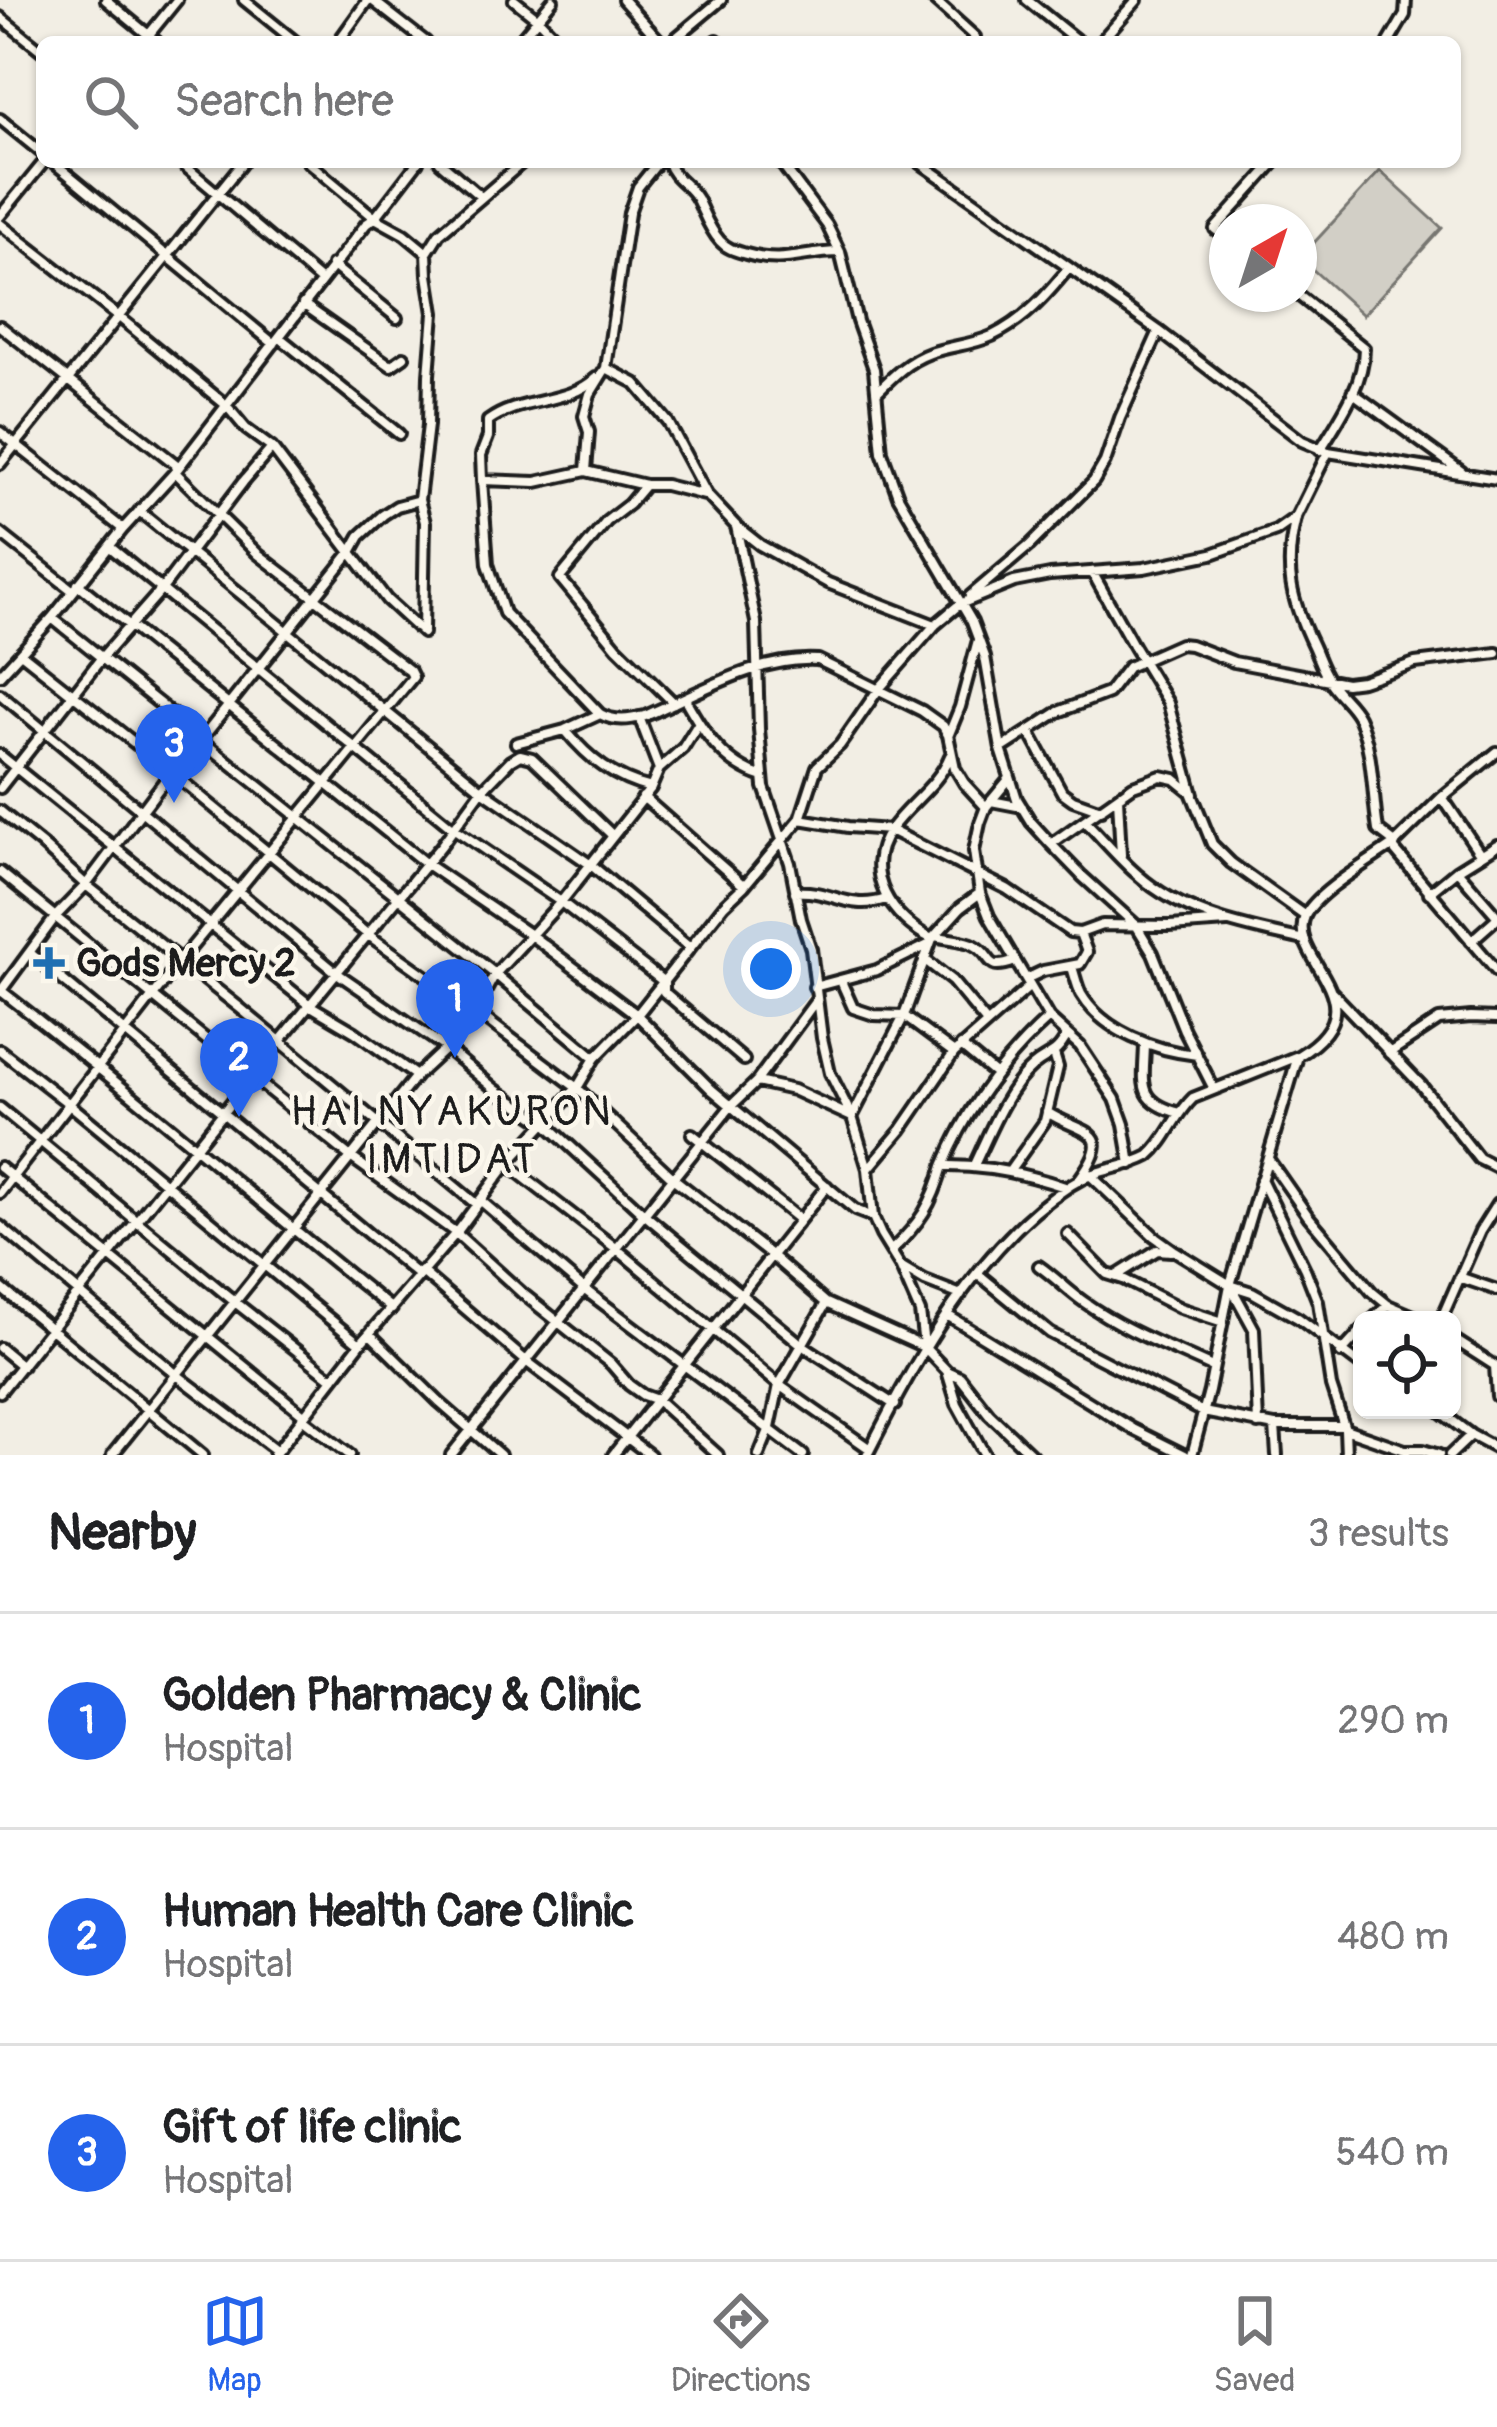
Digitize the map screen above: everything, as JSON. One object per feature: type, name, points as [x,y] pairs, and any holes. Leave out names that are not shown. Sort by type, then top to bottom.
[{"type":"street","points":[[106,0],[146,36]]},
{"type":"street","points":[[153,36],[177,0]]},
{"type":"street","points":[[244,0],[289,36]]},
{"type":"street","points":[[343,36],[370,0],[418,36]]},
{"type":"street","points":[[514,0],[554,36]]},
{"type":"street","points":[[523,36],[553,0]]},
{"type":"street","points":[[623,0],[656,36]]},
{"type":"street","points":[[698,0],[708,10]]},
{"type":"street","points":[[678,36],[721,0]]},
{"type":"street","points":[[934,0],[974,36]]},
{"type":"street","points":[[1027,0],[1072,36]]},
{"type":"street","points":[[1393,36],[1405,16],[1406,0]]},
{"type":"street","points":[[1105,36],[1131,2]]},
{"type":"street","points":[[0,17],[36,47]]},
{"type":"street","points":[[0,119],[36,152]]},
{"type":"street","points":[[36,168],[0,220],[272,448],[387,600],[423,633],[425,522],[419,500],[434,313],[427,253],[439,234],[516,168]]},
{"type":"street","points":[[60,168],[399,434]]},
{"type":"street","points":[[188,168],[320,280]]},
{"type":"street","points":[[0,464],[238,168]]},
{"type":"street","points":[[315,168],[375,218],[427,253]]},
{"type":"street","points":[[0,674],[177,469],[320,280],[413,168]]},
{"type":"street","points":[[447,168],[481,197]]},
{"type":"street","points":[[586,471],[589,432],[584,416],[590,394],[606,368],[629,213],[638,187],[653,168]]},
{"type":"street","points":[[669,168],[696,196],[723,245],[779,261],[841,252]]},
{"type":"street","points":[[784,168],[841,252],[874,369],[882,452],[898,496],[978,638],[1001,749],[1022,807],[1051,844],[1136,925],[1214,1089]]},
{"type":"street","points":[[927,168],[1159,332],[1302,441],[1324,451],[1497,479]]},
{"type":"street","points":[[1237,204],[1270,168]]},
{"type":"street","points":[[332,265],[397,317]]},
{"type":"street","points":[[876,393],[916,360],[974,344],[1023,317],[1069,268]]},
{"type":"street","points":[[303,304],[391,366],[404,357]]},
{"type":"street","points":[[1317,310],[1364,347],[1364,357],[1296,517],[1288,561],[1290,587],[1330,682],[1358,718],[1378,830],[1497,971]]},
{"type":"street","points":[[0,326],[177,469],[258,554],[413,675],[0,1193]]},
{"type":"street","points":[[0,1226],[275,1453],[507,1164],[577,1088],[595,1058],[637,1015],[724,905],[782,842],[800,819],[817,767],[839,746],[878,690],[934,625],[1030,546],[1094,481],[1159,332]]},
{"type":"street","points":[[606,368],[586,387],[517,406],[488,421],[481,455],[488,564],[504,613],[610,719],[638,717],[759,667],[802,659],[818,660],[933,718],[948,735]]},
{"type":"street","points":[[606,368],[635,383],[668,422],[706,495],[760,545],[828,583],[934,625]]},
{"type":"street","points":[[1352,392],[1464,473]]},
{"type":"street","points":[[0,432],[123,529]]},
{"type":"street","points":[[0,788],[272,448]]},
{"type":"street","points":[[482,479],[536,482],[586,471],[706,495]]},
{"type":"street","points":[[645,485],[560,578],[617,646],[674,703]]},
{"type":"street","points":[[392,1309],[98,1065],[0,990],[360,536],[397,506],[419,500]]},
{"type":"street","points":[[139,511],[482,790],[591,865],[690,948]]},
{"type":"street","points":[[960,604],[1014,582],[1144,568],[1212,554],[1276,532],[1296,517]]},
{"type":"street","points":[[736,526],[756,622],[766,799],[790,863],[811,950],[830,1073],[853,1117],[868,1169],[873,1217],[920,1312],[924,1347]]},
{"type":"street","points":[[0,533],[130,625],[425,863],[637,1015],[731,1106],[855,1210],[873,1217]]},
{"type":"street","points":[[110,547],[453,828],[561,902],[664,982]]},
{"type":"street","points":[[1093,572],[1173,715],[1195,801],[1212,844],[1305,916]]},
{"type":"street","points":[[52,618],[176,717]]},
{"type":"street","points":[[978,638],[948,735],[951,754],[964,783],[989,804],[1022,807]]},
{"type":"street","points":[[1001,749],[1058,712],[1108,694],[1124,670],[1185,643],[1234,662],[1330,682],[1362,681],[1415,663],[1497,653]]},
{"type":"street","points":[[21,653],[367,934],[577,1088],[674,1179],[826,1304],[924,1347],[947,1371],[960,1377],[989,1414],[1032,1455]]},
{"type":"street","points":[[0,694],[337,973],[544,1123],[645,1215],[801,1344],[895,1405]]},
{"type":"street","points":[[685,699],[731,762],[764,778]]},
{"type":"street","points":[[516,743],[565,730],[600,714]]},
{"type":"street","points":[[638,717],[659,770]]},
{"type":"street","points":[[112,1455],[416,1076],[476,1011],[495,974],[561,902],[699,723]]},
{"type":"street","points":[[565,730],[610,773],[651,788]]},
{"type":"street","points":[[1029,731],[1062,793],[1101,810]]},
{"type":"street","points":[[201,740],[595,1058]]},
{"type":"street","points":[[507,1164],[868,1452],[924,1347],[977,1273],[1021,1226],[1078,1180],[1141,1161],[1156,1150],[1193,1098],[1314,1046],[1330,1025],[1334,1005],[1304,934],[1305,916],[1317,899],[1395,846],[1442,797],[1497,752]]},
{"type":"street","points":[[951,754],[939,777],[890,830],[880,848],[886,898],[913,930],[932,940],[976,945],[998,967],[1015,961]]},
{"type":"street","points":[[0,755],[311,1006],[416,1076]]},
{"type":"street","points":[[0,1392],[510,761],[526,755],[612,835]]},
{"type":"street","points":[[1051,844],[1133,786],[1161,776],[1185,786],[1195,801]]},
{"type":"street","points":[[1010,778],[989,804],[974,851],[980,893],[1049,1018],[1080,1046],[1114,1099],[1131,1163]]},
{"type":"street","points":[[644,797],[745,886]]},
{"type":"street","points":[[1118,797],[1121,857]]},
{"type":"street","points":[[1442,797],[1481,855]]},
{"type":"street","points":[[0,811],[378,1125],[802,1455]]},
{"type":"street","points":[[800,819],[890,830],[1007,889],[1070,932],[1102,925],[1227,922]]},
{"type":"street","points":[[1085,820],[1139,876],[1171,898],[1227,922],[1306,940]]},
{"type":"street","points":[[1429,893],[1497,845]]},
{"type":"street","points":[[1457,870],[1497,917],[1471,941]]},
{"type":"street","points":[[0,872],[352,1158],[456,1233],[629,1385],[657,1400],[718,1455]]},
{"type":"street","points":[[795,892],[819,891],[857,904],[886,898]]},
{"type":"street","points":[[812,988],[894,963],[932,940],[980,893]]},
{"type":"street","points":[[868,1169],[957,1050],[1043,971],[1072,967],[1087,957],[1080,933]]},
{"type":"street","points":[[853,1117],[904,1016],[932,940]]},
{"type":"street","points":[[30,953],[321,1196],[650,1455]]},
{"type":"street","points":[[924,959],[952,981],[986,1022]]},
{"type":"street","points":[[1072,967],[1090,1006],[1144,1045],[1197,1055]]},
{"type":"street","points":[[841,981],[853,1008],[874,1015],[904,1016],[996,1076]]},
{"type":"street","points":[[664,982],[664,992],[744,1060]]},
{"type":"street","points":[[1331,991],[1421,1085],[1479,1159],[1497,1168]]},
{"type":"street","points":[[451,1455],[731,1106],[756,1082],[818,998]]},
{"type":"street","points":[[891,1251],[910,1233],[935,1195],[959,1126],[1049,1018]]},
{"type":"street","points":[[1389,1053],[1439,1020],[1497,1018]]},
{"type":"street","points":[[973,1167],[1019,1083],[1031,1067],[1054,1054],[1067,1036]]},
{"type":"street","points":[[1144,1045],[1144,1089],[1151,1102],[1180,1113]]},
{"type":"street","points":[[0,1050],[360,1344]]},
{"type":"street","points":[[1008,1173],[1045,1121],[1058,1067],[1054,1054]]},
{"type":"street","points":[[947,1316],[1132,1429],[1188,1455],[1203,1412],[1260,1178],[1298,1056]]},
{"type":"street","points":[[756,1082],[793,1090],[853,1117]]},
{"type":"street","points":[[0,1108],[333,1379]]},
{"type":"street","points":[[1047,1112],[1093,1136],[1096,1154],[1078,1180]]},
{"type":"street","points":[[692,1134],[800,1220]]},
{"type":"street","points":[[1269,1160],[1308,1216],[1372,1292],[1400,1311]]},
{"type":"street","points":[[943,1166],[1008,1173],[1066,1188]]},
{"type":"street","points":[[0,1167],[350,1455]]},
{"type":"street","points":[[1089,1174],[1175,1251],[1324,1335],[1353,1360]]},
{"type":"street","points":[[1260,1178],[1318,1302],[1330,1386],[1345,1428],[1346,1455]]},
{"type":"street","points":[[613,1455],[826,1186]]},
{"type":"street","points":[[1446,1311],[1480,1231],[1497,1204]]},
{"type":"street","points":[[1068,1234],[1107,1274],[1223,1322]]},
{"type":"street","points":[[1115,1277],[1157,1250],[1175,1251]]},
{"type":"street","points":[[900,1266],[961,1295]]},
{"type":"street","points":[[1040,1266],[1124,1327],[1212,1367]]},
{"type":"street","points":[[977,1273],[1050,1333],[1203,1412],[1275,1426],[1345,1428],[1407,1452],[1439,1455]]},
{"type":"street","points":[[1462,1278],[1497,1290]]},
{"type":"street","points":[[1231,1286],[1254,1329],[1258,1424]]},
{"type":"street","points":[[0,1287],[203,1455]]},
{"type":"street","points":[[759,1455],[779,1385],[826,1304]]},
{"type":"street","points":[[1382,1311],[1388,1306]]},
{"type":"street","points":[[370,1334],[500,1455]]},
{"type":"street","points":[[1341,1353],[1353,1340]]},
{"type":"street","points":[[1461,1344],[1496,1367],[1497,1396]]},
{"type":"street","points":[[0,1348],[22,1366]]},
{"type":"street","points":[[947,1371],[957,1404],[985,1455]]},
{"type":"street","points":[[1450,1419],[1497,1449]]},
{"type":"street","points":[[1275,1426],[1277,1455]]},
{"type":"street","points":[[1450,1455],[1471,1435]]},
{"type":"street","points":[[121,1445],[133,1455]]},
{"type":"shaded area","points":[[1380,171],[1442,228],[1363,315],[1317,273],[1317,240]]},
{"type":"place","name":"Gift of life clinic","points":[[174,803]]},
{"type":"place","name":"Gods Mercy 2","points":[[49,963]]},
{"type":"place","name":"Golden Pharmacy & Clinic","points":[[455,1058]]},
{"type":"place","name":"Human Health Care Clinic","points":[[239,1117]]},
{"type":"district","name":"HAI NYAKURON IMTIDAT","points":[[452,1136]]}]
